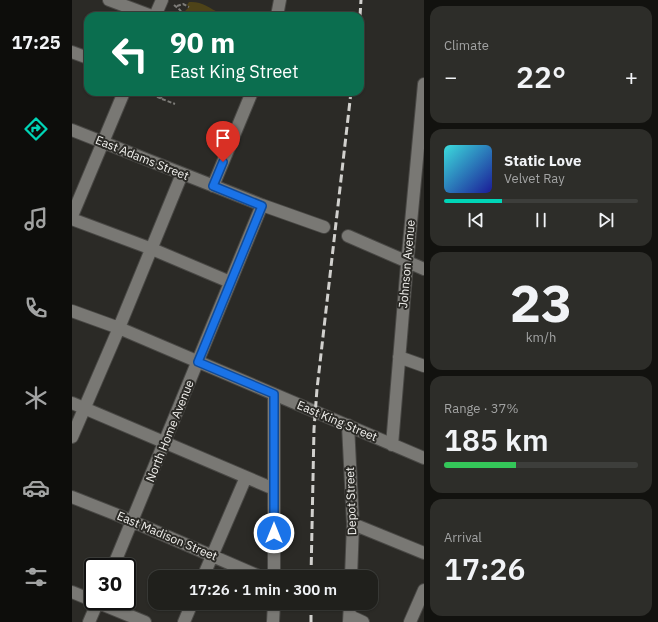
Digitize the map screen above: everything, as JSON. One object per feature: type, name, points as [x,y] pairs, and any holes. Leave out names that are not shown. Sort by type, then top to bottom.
[{"type":"street","points":[[109,0],[142,12]]},
{"type":"street","points":[[155,12],[162,0]]},
{"type":"street","points":[[278,12],[280,0]]},
{"type":"street","points":[[72,52],[84,56]]},
{"type":"street","name":"Johnson Avenue","points":[[392,445],[408,262],[420,176],[424,84]]},
{"type":"street","points":[[72,216],[122,96]]},
{"type":"street","points":[[213,186],[250,96]]},
{"type":"street","name":"East Adams Street","points":[[72,130],[262,206],[324,228]]},
{"type":"street","points":[[72,437],[119,328],[182,174]]},
{"type":"street","name":"North Home Avenue","points":[[117,558],[262,206]]},
{"type":"street","points":[[72,220],[152,249],[230,282]]},
{"type":"street","points":[[348,236],[424,269]]},
{"type":"street","name":"East King Street","points":[[72,311],[119,328],[424,458]]},
{"type":"street","points":[[399,357],[424,366]]},
{"type":"street","points":[[274,394],[274,570]]},
{"type":"street","points":[[72,403],[274,489]]},
{"type":"street","name":"Depot Street","points":[[348,426],[353,524],[351,570]]},
{"type":"street","points":[[205,570],[246,477]]},
{"type":"street","name":"East Madison Street","points":[[72,497],[245,570]]},
{"type":"street","points":[[353,524],[424,553]]},
{"type":"street","points":[[410,622],[424,590]]},
{"type":"street","points":[[72,592],[84,597]]},
{"type":"street","points":[[89,622],[94,610]]},
{"type":"street","points":[[117,610],[145,622]]},
{"type":"street","points":[[184,622],[189,610]]},
{"type":"street","points":[[273,622],[274,610]]},
{"type":"street","points":[[349,619],[363,622]]},
{"type":"path","points":[[181,12],[174,5],[183,4],[189,7]]},
{"type":"path","points":[[155,96],[175,104]]},
{"type":"shaded area","points":[[189,2],[194,2],[205,5],[218,12],[184,12],[189,7],[187,5]]},
{"type":"railway","points":[[360,12],[361,0]]},
{"type":"railway","points":[[311,570],[314,429],[317,389],[351,96]]},
{"type":"railway","points":[[311,610],[311,622]]},
{"type":"route","points":[[223,162],[213,186],[262,206],[198,362],[274,394],[274,533]]}]
